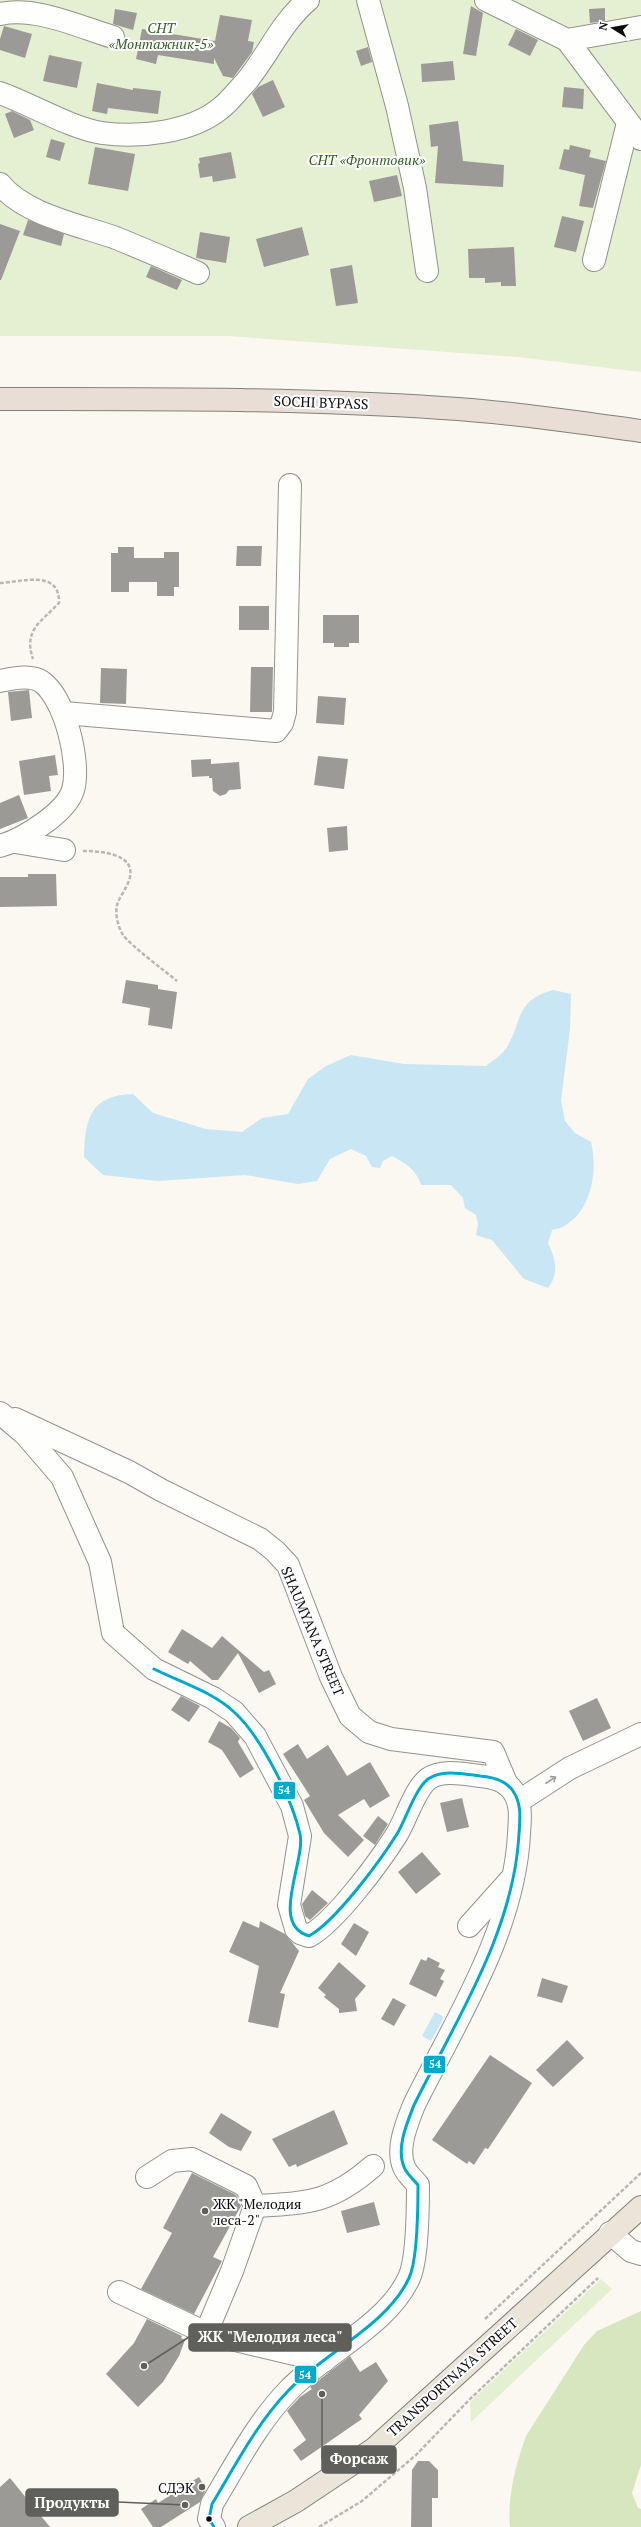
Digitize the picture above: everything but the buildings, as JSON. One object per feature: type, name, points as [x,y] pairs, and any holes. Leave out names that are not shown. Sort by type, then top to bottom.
[{"type":"highway","name":"SOCHI BYPASS","points":[[0,399],[245,400],[349,403],[522,414],[641,431]]},
{"type":"main road","name":"TRANSPORTNAYA STREET","points":[[249,2527],[296,2501],[374,2449],[610,2233],[641,2207]]},
{"type":"street","points":[[0,93],[59,118],[101,133],[130,134],[165,131],[197,123],[220,108],[246,81],[294,12],[308,0]]},
{"type":"street","points":[[368,0],[397,106],[415,188],[427,271]]},
{"type":"street","points":[[486,0],[567,40],[635,131],[594,260]]},
{"type":"street","points":[[0,14],[9,12],[40,15],[113,37]]},
{"type":"street","points":[[567,40],[641,26]]},
{"type":"street","points":[[0,184],[19,200],[68,224],[115,238],[198,273]]},
{"type":"street","points":[[64,713],[276,731],[282,723],[285,712],[290,484]]},
{"type":"street","points":[[0,681],[32,678],[42,682],[64,713],[73,745],[73,790],[60,810],[7,844]]},
{"type":"street","points":[[7,844],[64,850]]},
{"type":"street","points":[[0,1412],[25,1434],[62,1477],[100,1562],[112,1633],[154,1669],[213,1698],[234,1712],[255,1736],[292,1806],[300,1836],[289,1905],[296,1929],[300,1933],[309,1936],[320,1930],[356,1889],[397,1834],[427,1780],[437,1774],[459,1773],[497,1779],[513,1793],[518,1847],[514,1876],[506,1907],[481,1970],[414,2105],[406,2126],[402,2149],[404,2167],[418,2185],[414,2252],[410,2277],[397,2297],[373,2322],[288,2390],[265,2417],[212,2504],[209,2519],[214,2527]]},
{"type":"street","name":"SHAUMYANA STREET","points":[[0,1412],[129,1472],[161,1490],[260,1539],[288,1565],[331,1677],[350,1716],[369,1732],[391,1739],[493,1752],[513,1793]]},
{"type":"street","points":[[513,1793],[641,1734]]},
{"type":"street","points":[[469,1926],[514,1876]]},
{"type":"street","points":[[146,2177],[172,2161],[192,2159],[246,2186],[255,2206],[232,2271],[206,2333]]},
{"type":"street","points":[[255,2206],[304,2203],[330,2196],[354,2182],[373,2166]]},
{"type":"street","points":[[610,2233],[631,2251],[641,2254]]},
{"type":"street","points":[[119,2292],[206,2333],[324,2361]]},
{"type":"path","points":[[0,583],[43,580],[53,583],[59,592],[59,603],[33,629],[30,639],[31,651],[42,682]]},
{"type":"path","points":[[64,850],[102,851],[120,857],[128,864],[130,876],[117,905],[117,919],[123,935],[177,981]]},
{"type":"path","points":[[479,2325],[641,2173]]},
{"type":"path","points":[[319,2527],[362,2501],[416,2455],[469,2400],[598,2278]]},
{"type":"green space","name":"СНТ «Фронтовик»","points":[[0,0],[641,0],[641,372],[518,357],[228,336],[0,336]]},
{"type":"green space","points":[[601,2279],[612,2289],[471,2422],[470,2402]]},
{"type":"green space","points":[[641,2311],[641,2465],[632,2493],[638,2508],[641,2509],[641,2527],[510,2527],[509,2516],[511,2492],[526,2436],[584,2345],[597,2331]]},
{"type":"water","points":[[553,990],[571,994],[570,1029],[561,1100],[565,1121],[575,1133],[591,1142],[594,1164],[591,1188],[582,1209],[575,1218],[566,1225],[552,1230],[548,1243],[553,1254],[555,1271],[552,1282],[548,1288],[524,1279],[492,1240],[476,1235],[478,1224],[476,1215],[465,1208],[463,1198],[451,1185],[421,1185],[417,1175],[406,1164],[392,1156],[383,1161],[380,1168],[372,1167],[366,1156],[351,1149],[330,1159],[317,1181],[298,1184],[245,1175],[158,1181],[103,1175],[84,1157],[86,1131],[93,1112],[99,1104],[107,1099],[119,1095],[133,1094],[153,1113],[206,1129],[242,1132],[262,1118],[288,1114],[308,1079],[326,1066],[351,1055],[404,1064],[486,1066],[505,1050],[511,1040],[521,1014],[531,1000]]},
{"type":"water","points":[[435,2012],[444,2017],[431,2041],[422,2036]]},
{"type":"transit line","name":"54","points":[[154,1669],[196,1688],[226,1705],[255,1736],[265,1752],[283,1786],[300,1834],[300,1846],[290,1906],[292,1919],[297,1930],[309,1936],[332,1918],[357,1890],[397,1834],[415,1797],[428,1779],[446,1773],[460,1773],[494,1778],[510,1787],[516,1796],[520,1812],[515,1870],[495,1940],[464,2007],[414,2105],[403,2136],[401,2152],[404,2167],[418,2185],[416,2246],[409,2278],[399,2295],[386,2311],[353,2339],[302,2377],[266,2417],[247,2445],[212,2504],[209,2519],[214,2527]]},
{"type":"place","name":"ЖК \"Мелодия леса-2\"","points":[[205,2211]]},
{"type":"place","name":"ЖК \"Мелодия леса\"","points":[[144,2366]]},
{"type":"place","name":"Форсаж","points":[[322,2394]]},
{"type":"place","name":"СДЭК","points":[[202,2487]]},
{"type":"place","name":"Продукты","points":[[185,2505]]},
{"type":"park label","name":"СНТ «Монтажник-5»","points":[[161,36]]}]
